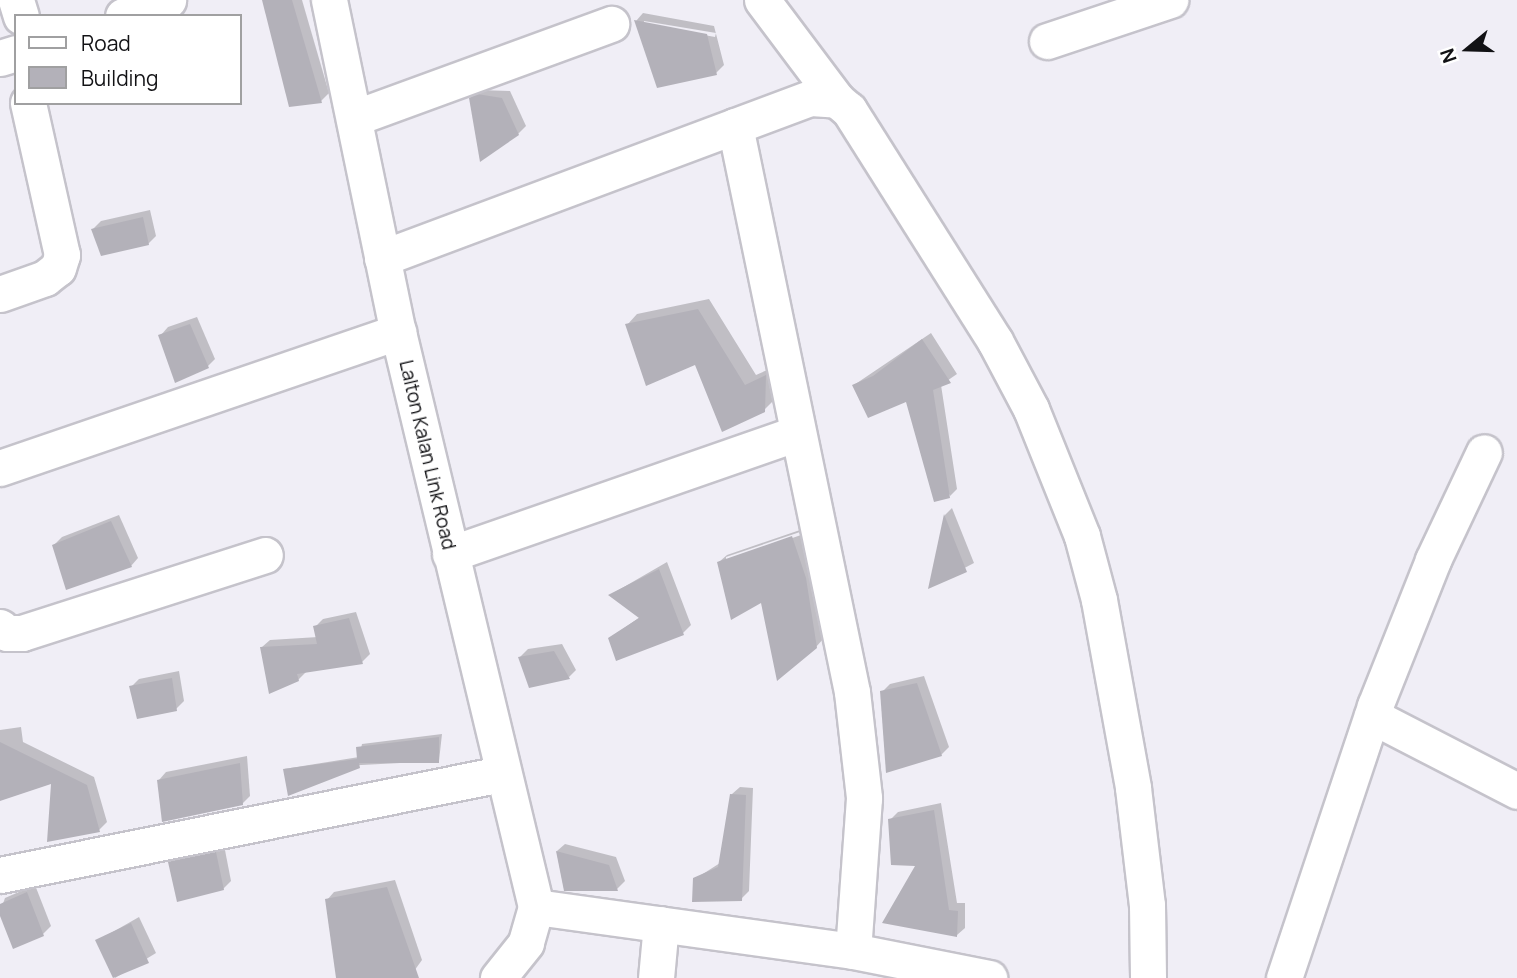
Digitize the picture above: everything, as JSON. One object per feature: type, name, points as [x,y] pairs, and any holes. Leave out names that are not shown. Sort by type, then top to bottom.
[{"type":"street","points":[[128,14],[168,0]]},
{"type":"street","name":"Lalton Kalan Link Road","points":[[328,0],[398,332],[536,907]]},
{"type":"street","points":[[762,0],[837,100],[863,128],[995,341],[1069,499],[1099,600],[1133,788],[1146,905],[1148,978]]},
{"type":"street","points":[[1048,41],[1170,0]]},
{"type":"street","points":[[354,118],[611,24]]},
{"type":"street","points":[[382,258],[811,98],[837,100]]},
{"type":"street","points":[[0,295],[45,278],[58,268],[62,255],[28,105]]},
{"type":"street","points":[[735,126],[852,692],[862,768],[862,845],[853,951]]},
{"type":"street","points":[[0,468],[398,332]]},
{"type":"street","points":[[450,554],[798,433]]},
{"type":"street","points":[[1284,978],[1372,716],[1433,560],[1484,452]]},
{"type":"street","points":[[0,626],[7,633],[22,633],[265,555]]},
{"type":"street","points":[[1372,716],[1517,791]]},
{"type":"street","points":[[0,875],[502,774]]},
{"type":"street","points":[[498,978],[526,943],[536,907],[853,951],[989,978]]},
{"type":"street","points":[[656,978],[661,924]]},
{"type":"building","points":[[262,0],[292,0],[322,103],[289,107]]},
{"type":"building","points":[[634,20],[707,34],[717,75],[657,88]]},
{"type":"building","points":[[477,94],[502,98],[519,135],[480,162],[469,98]]},
{"type":"building","points":[[143,217],[149,245],[101,256],[91,229]]},
{"type":"building","points":[[698,309],[745,385],[766,375],[765,412],[722,432],[695,365],[646,386],[625,324]]},
{"type":"building","points":[[190,324],[209,368],[175,383],[158,335]]},
{"type":"building","points":[[922,339],[951,383],[933,390],[950,498],[934,502],[906,402],[868,418],[852,385],[873,376]]},
{"type":"building","points":[[944,514],[967,572],[928,589]]},
{"type":"building","points":[[111,521],[132,567],[66,590],[52,545]]},
{"type":"building","points":[[792,536],[806,578],[817,648],[777,681],[761,603],[731,620],[717,562]]},
{"type":"building","points":[[659,569],[684,635],[616,661],[608,638],[639,618],[608,595]]},
{"type":"building","points":[[349,618],[363,664],[297,674],[299,681],[269,694],[260,647],[317,644],[313,626]]},
{"type":"building","points":[[554,651],[570,679],[529,688],[518,657]]},
{"type":"building","points":[[172,678],[177,711],[137,719],[129,686]]},
{"type":"building","points":[[917,683],[942,756],[886,773],[880,691]]},
{"type":"building","points":[[439,737],[439,763],[359,763],[360,768],[288,796],[283,769],[357,759],[356,747]]},
{"type":"building","points":[[0,742],[87,785],[100,832],[47,842],[51,784],[0,801]]},
{"type":"building","points":[[240,763],[243,805],[162,822],[157,780]]},
{"type":"building","points":[[730,794],[746,795],[742,901],[692,902],[693,878],[718,867]]},
{"type":"building","points":[[934,810],[949,910],[958,911],[957,937],[882,923],[915,866],[891,865],[888,819]]},
{"type":"building","points":[[556,851],[609,865],[618,891],[564,891]]},
{"type":"building","points":[[216,852],[224,890],[177,902],[168,862]]},
{"type":"building","points":[[387,887],[419,978],[336,978],[325,899]]},
{"type":"building","points":[[27,892],[44,936],[13,949],[0,916],[0,904]]},
{"type":"building","points":[[131,923],[149,963],[113,978],[95,940]]}]
